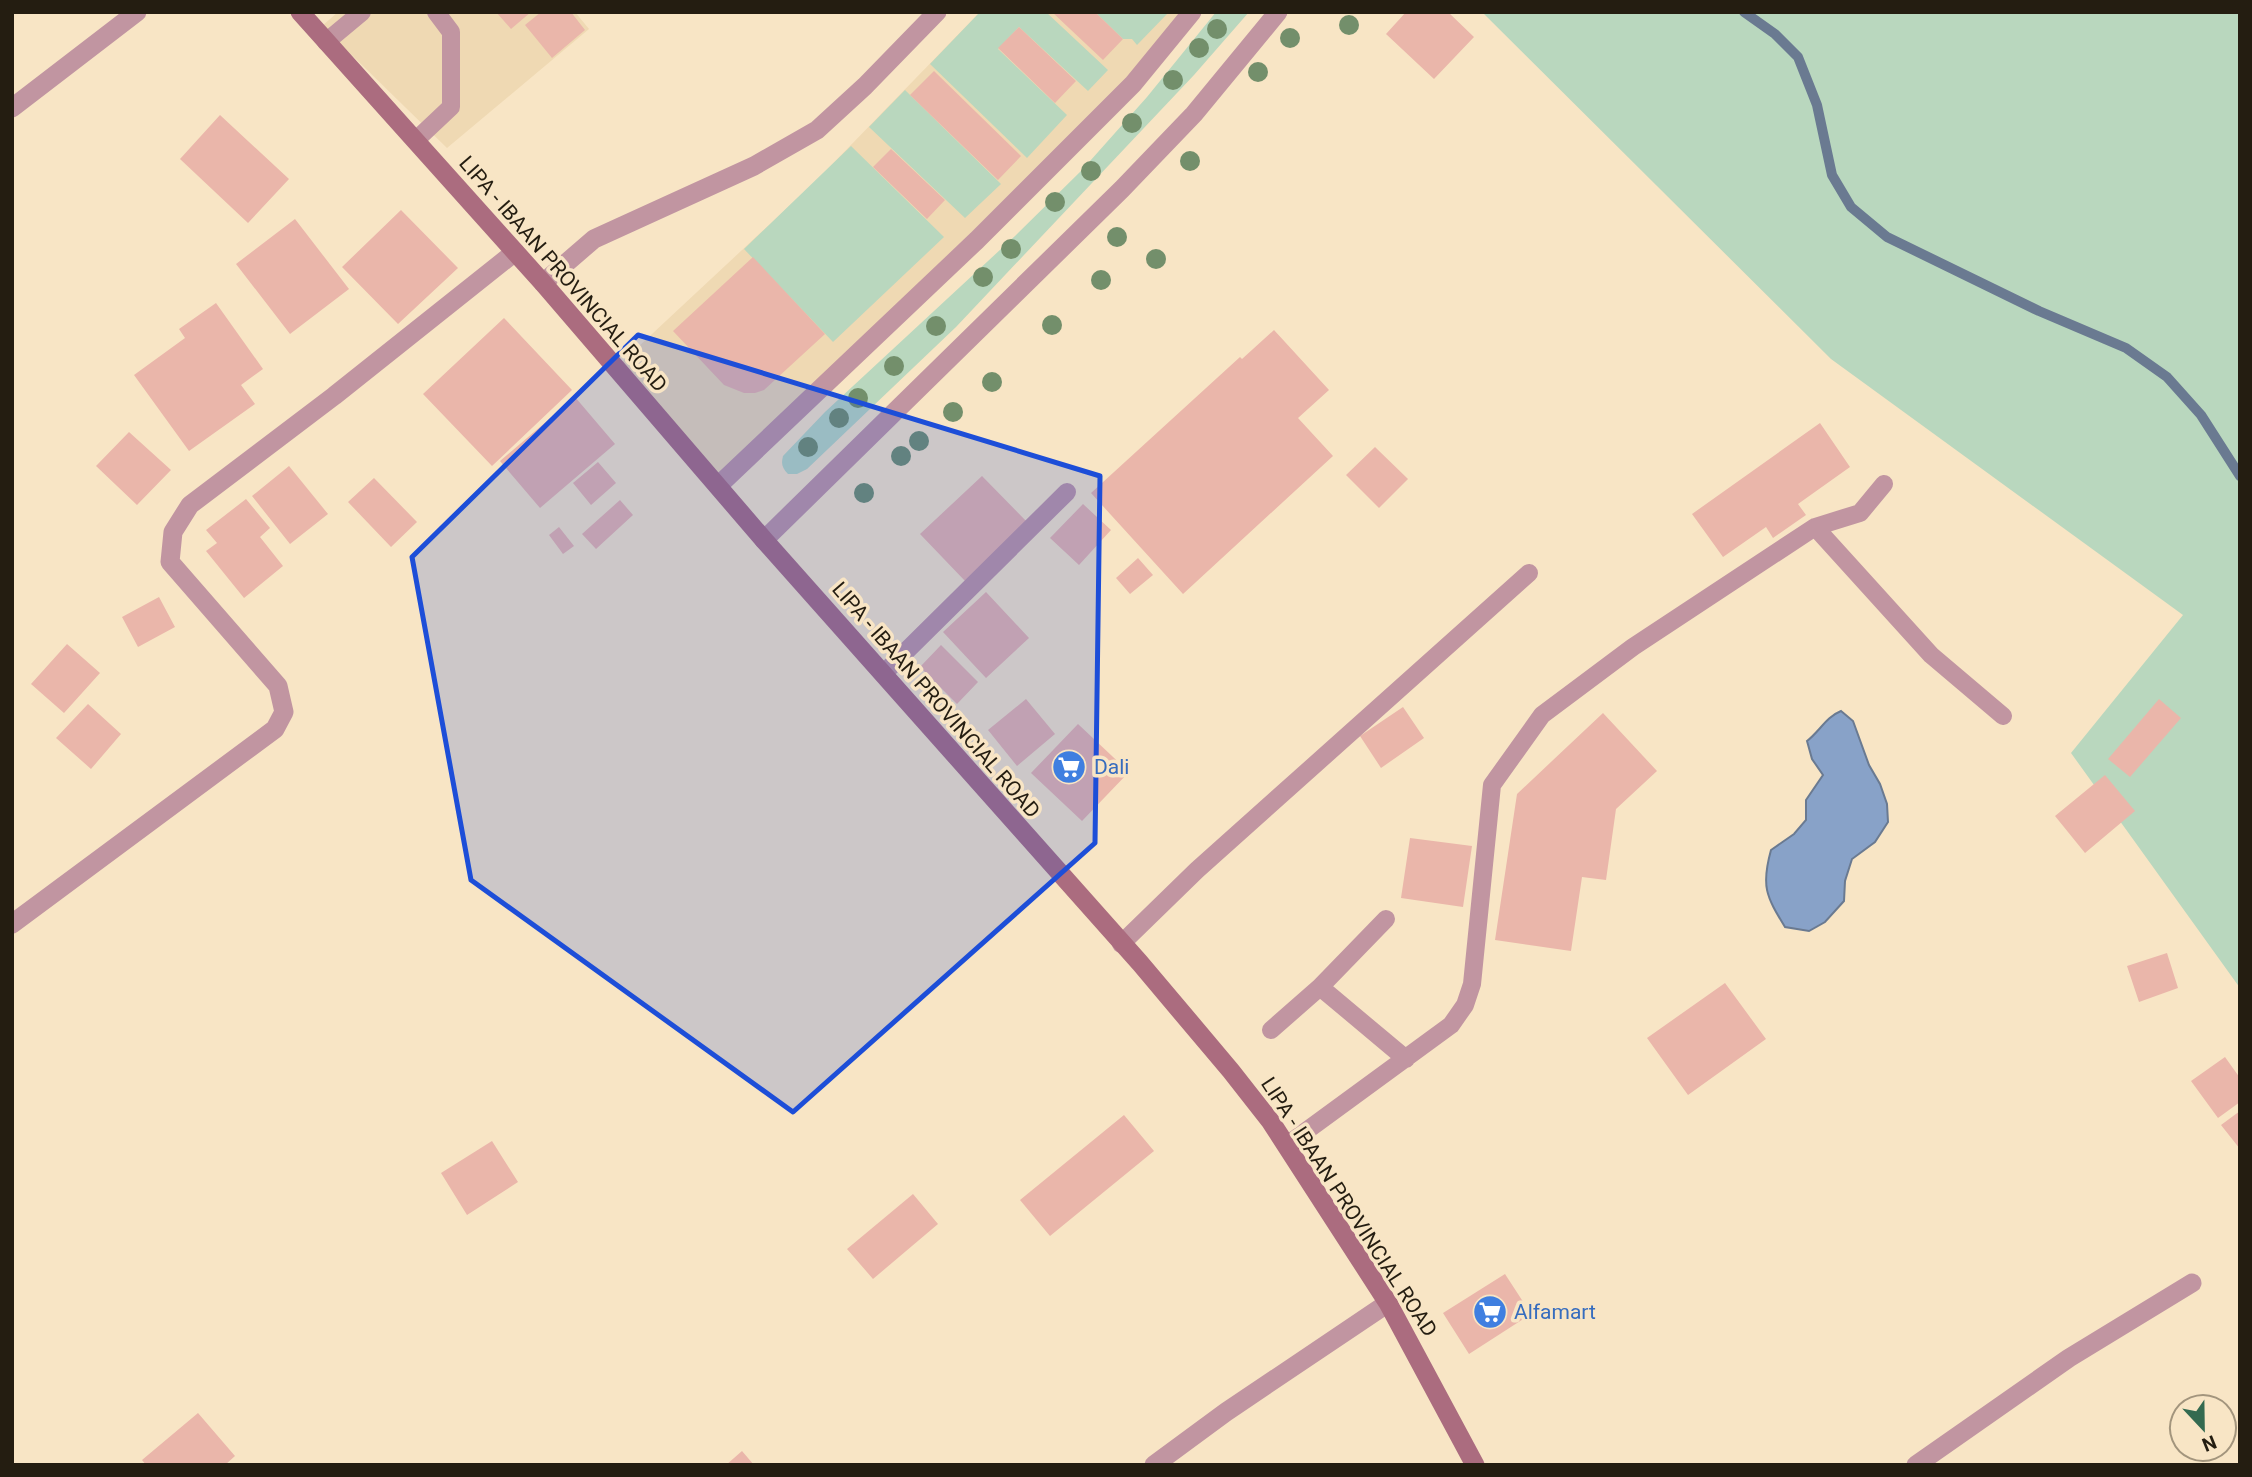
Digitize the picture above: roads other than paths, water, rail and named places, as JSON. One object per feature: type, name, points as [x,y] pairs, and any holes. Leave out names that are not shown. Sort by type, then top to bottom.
[{"type":"main road","name":"LIPA - IBAAN PROVINCIAL ROAD","points":[[300,12],[543,283],[764,540],[1207,1041],[1287,1145],[1388,1303],[1475,1465]]},
{"type":"street","points":[[12,108],[136,12]]},
{"type":"street","points":[[543,283],[594,239],[754,166],[817,130],[865,86],[937,12]]},
{"type":"street","points":[[718,486],[977,240],[1133,83],[1192,12]]},
{"type":"street","points":[[764,540],[1122,189],[1194,114],[1278,12]]},
{"type":"street","points":[[12,924],[275,729],[284,712],[278,686],[170,562],[173,532],[190,505],[334,396],[515,252]]},
{"type":"street","points":[[1916,1465],[2069,1358],[2192,1283]]},
{"type":"street","points":[[1154,1465],[1226,1412],[1388,1303]]},
{"type":"lane","points":[[326,42],[362,12]]},
{"type":"lane","points":[[416,140],[451,107],[451,32],[436,12]]},
{"type":"lane","points":[[1287,1145],[1451,1025],[1465,1004],[1472,984],[1492,785],[1542,715],[1633,647],[1815,527],[1860,513],[1884,484]]},
{"type":"lane","points":[[883,674],[1067,492]]},
{"type":"lane","points":[[1815,527],[1931,655],[2003,716]]},
{"type":"lane","points":[[1121,944],[1197,870],[1529,573]]},
{"type":"lane","points":[[1271,1030],[1320,987],[1387,919]]},
{"type":"lane","points":[[1320,987],[1406,1059]]},
{"type":"water","points":[[1841,711],[1853,721],[1869,765],[1880,784],[1887,804],[1888,822],[1875,842],[1852,859],[1845,881],[1844,901],[1825,922],[1809,931],[1785,927],[1767,890],[1766,873],[1771,850],[1794,834],[1806,820],[1806,800],[1823,775],[1812,759],[1807,741],[1831,717]]},
{"type":"waterway","points":[[1744,12],[1775,34],[1798,57],[1817,105],[1832,175],[1851,207],[1887,237],[2039,311],[2126,348],[2167,377],[2201,415],[2240,476]]},
{"type":"place","name":"Dali","points":[[1069,767]]},
{"type":"place","name":"Alfamart","points":[[1490,1312]]}]
